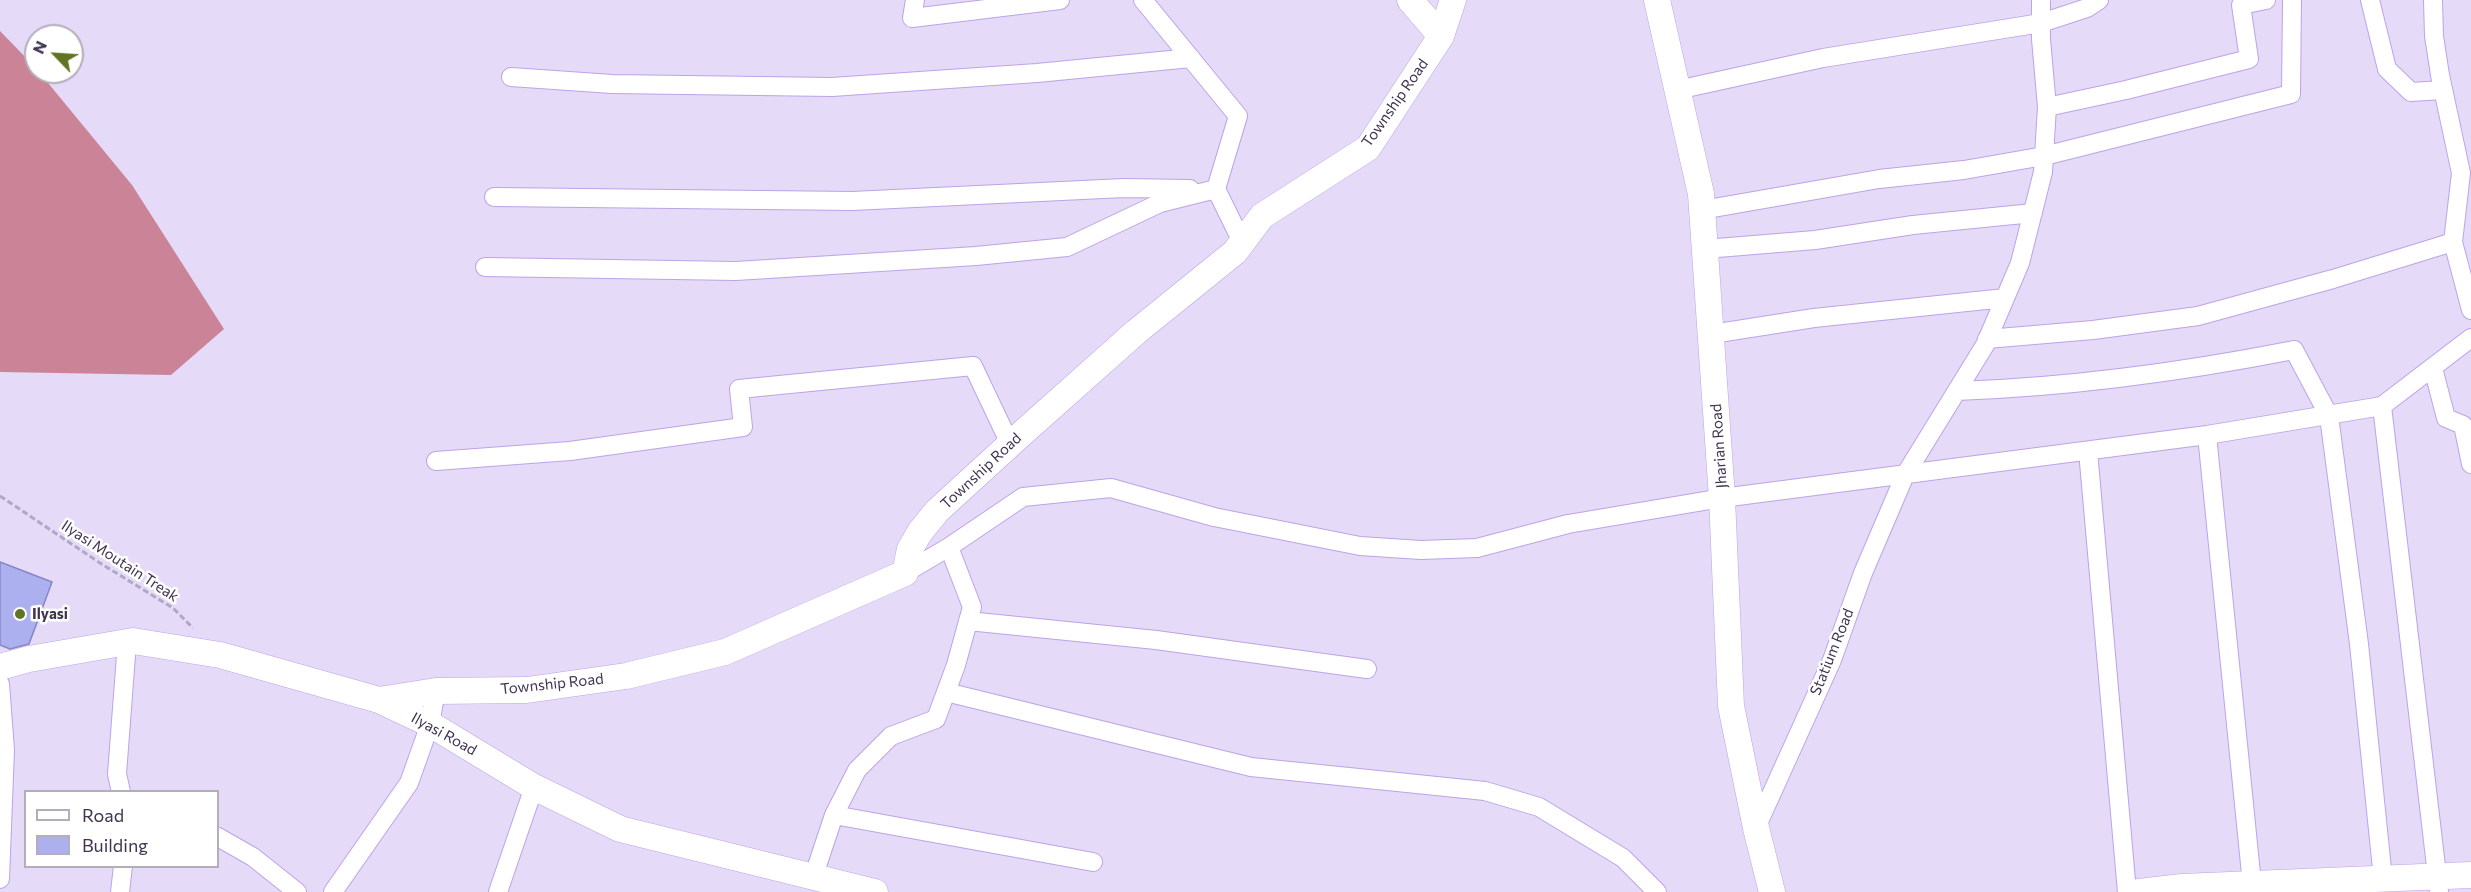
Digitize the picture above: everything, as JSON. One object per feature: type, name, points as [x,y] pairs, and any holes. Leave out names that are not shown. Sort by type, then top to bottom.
[{"type":"street","points":[[915,0],[912,18],[1060,0]]},
{"type":"street","points":[[1143,0],[1238,116],[1216,189],[1242,242]]},
{"type":"street","points":[[1410,0],[1441,36]]},
{"type":"street","name":"Township Road","points":[[379,700],[436,691],[527,690],[626,676],[725,652],[905,573],[910,549],[937,511],[1136,332],[1235,252],[1262,216],[1368,148],[1441,36],[1453,0]]},
{"type":"street","name":"Jharian Road","points":[[1657,0],[1701,194],[1722,498],[1731,706],[1756,828],[1772,892]]},
{"type":"street","name":"Statium Road","points":[[1756,828],[1832,660],[1863,573],[1905,475],[1987,339],[2020,263],[2043,172],[2047,108],[2041,0]]},
{"type":"street","points":[[1677,90],[1823,58],[2041,23],[2087,8],[2099,0]]},
{"type":"street","points":[[2047,108],[2249,59],[2241,5],[2266,0]]},
{"type":"street","points":[[1702,210],[1879,179],[1964,170],[2044,156],[2291,94],[2292,0]]},
{"type":"street","points":[[2370,0],[2387,69],[2411,92],[2443,90]]},
{"type":"street","points":[[2433,0],[2434,36],[2461,173],[2453,242],[2471,310]]},
{"type":"street","points":[[511,77],[612,84],[832,87],[1037,73],[1191,58]]},
{"type":"street","points":[[494,197],[852,201],[1124,188],[1216,189]]},
{"type":"street","points":[[485,267],[736,271],[976,256],[1067,247],[1160,203],[1216,189]]},
{"type":"street","points":[[1705,249],[1815,240],[1913,225],[2033,213]]},
{"type":"street","points":[[1987,339],[2093,330],[2198,316],[2333,279],[2453,242]]},
{"type":"street","points":[[1712,334],[1814,318],[2005,298]]},
{"type":"street","points":[[905,573],[1023,497],[1111,488],[1214,518],[1360,546],[1421,550],[1477,548],[1568,524],[1722,498],[2207,435],[2382,406],[2471,338]]},
{"type":"street","points":[[1957,390],[2034,388],[2204,368],[2294,350],[2329,416],[2359,644],[2398,883]]},
{"type":"street","points":[[436,461],[570,451],[743,427],[739,388],[973,366],[1010,444]]},
{"type":"street","points":[[2433,368],[2446,418],[2463,425],[2471,464]]},
{"type":"street","points":[[2382,406],[2439,884]]},
{"type":"street","points":[[2207,435],[2252,884]]},
{"type":"street","points":[[2088,451],[2127,892]]},
{"type":"street","points":[[813,878],[834,815],[857,770],[891,736],[936,719],[972,607],[948,547]]},
{"type":"street","points":[[968,621],[1156,640],[1367,669]]},
{"type":"street","name":"Ilyasi Road","points":[[0,667],[29,659],[133,641],[220,655],[379,700],[430,724],[534,787],[621,829],[874,892]]},
{"type":"street","points":[[121,790],[117,774],[127,642]]},
{"type":"street","points":[[0,684],[5,750],[0,879]]},
{"type":"street","points":[[333,892],[409,783],[430,724],[436,691]]},
{"type":"street","points":[[946,692],[1251,766],[1485,791],[1539,807],[1623,858],[1657,892]]},
{"type":"street","points":[[498,892],[534,787]]},
{"type":"street","points":[[834,815],[1093,862]]},
{"type":"street","points":[[219,838],[253,857],[297,892]]},
{"type":"street","points":[[120,892],[123,868]]},
{"type":"street","points":[[2139,892],[2182,887],[2223,889],[2252,884],[2439,884],[2471,875]]},
{"type":"path","name":"Ilyasi Moutain Treak","points":[[0,496],[100,563],[173,608],[197,632]]},
{"type":"shaded area","points":[[0,31],[24,56],[24,84],[49,84],[132,185],[224,329],[171,375],[0,372]]},
{"type":"building","name":"Ilyasi","points":[[0,562],[52,582],[29,644],[10,649],[0,645]]},
{"type":"place","name":"Ilyasi","points":[[20,614]]}]
